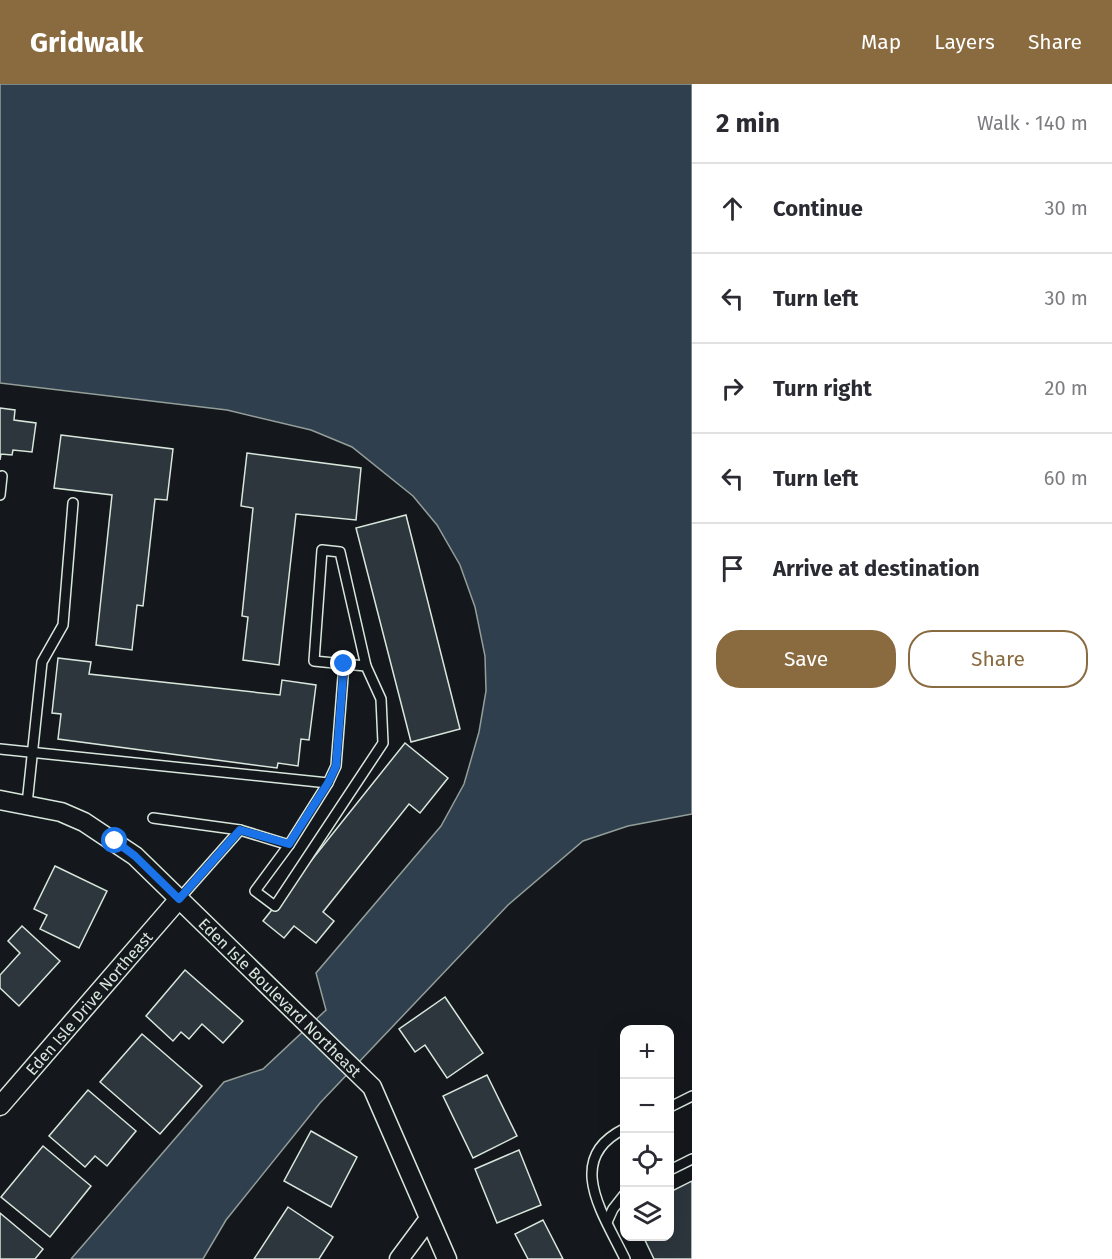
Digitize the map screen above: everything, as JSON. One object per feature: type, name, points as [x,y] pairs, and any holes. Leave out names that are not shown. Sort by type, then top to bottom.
[{"type":"street","name":"Eden Isle Boulevard Northeast","points":[[0,800],[61,812],[115,841],[135,856],[372,1087],[428,1220],[447,1259]]},
{"type":"street","name":"Eden Isle Drive Northeast","points":[[0,1106],[179,899]]},
{"type":"street","points":[[399,1259],[428,1220]]},
{"type":"lane","points":[[0,495],[2,476]]},
{"type":"lane","points":[[27,804],[30,753],[42,662],[63,625],[73,503]]},
{"type":"lane","points":[[344,664],[336,766],[328,783],[289,844],[255,891],[275,906],[383,743],[381,699],[366,666],[340,552],[322,550],[314,661],[366,666]]},
{"type":"lane","points":[[0,748],[328,783]]},
{"type":"lane","points":[[153,818],[240,830],[289,844]]},
{"type":"lane","points":[[179,899],[240,830]]},
{"type":"lane","points":[[674,1105],[692,1096]]},
{"type":"lane","points":[[620,1132],[599,1147],[592,1160],[592,1179],[597,1200],[625,1259]]},
{"type":"lane","points":[[674,1168],[692,1159]]},
{"type":"lane","points":[[607,1222],[620,1200]]},
{"type":"water","points":[[0,84],[692,84],[692,814],[628,826],[583,841],[508,905],[320,1103],[226,1220],[203,1259],[71,1259],[224,1082],[263,1069],[326,1010],[316,973],[441,826],[464,784],[479,732],[486,691],[485,656],[475,607],[460,565],[437,525],[413,496],[352,447],[311,430],[227,410],[0,383]]},
{"type":"building","points":[[0,408],[15,410],[14,420],[36,423],[32,452],[13,450],[12,455],[1,454],[0,460]]},
{"type":"building","points":[[61,435],[173,449],[167,500],[155,499],[143,606],[137,605],[132,650],[96,645],[112,495],[54,488]]},
{"type":"building","points":[[247,453],[361,468],[356,520],[296,514],[279,665],[243,660],[248,617],[242,616],[253,508],[241,506]]},
{"type":"building","points":[[406,515],[460,729],[411,742],[356,528]]},
{"type":"building","points":[[58,658],[91,662],[89,674],[280,695],[282,680],[316,685],[309,740],[301,739],[298,766],[278,763],[277,768],[58,739],[61,714],[52,713]]},
{"type":"building","points":[[405,743],[448,778],[420,813],[409,804],[323,912],[334,921],[316,943],[294,926],[284,938],[263,921]]},
{"type":"building","points":[[55,866],[107,891],[79,948],[40,929],[47,915],[34,909]]},
{"type":"building","points":[[22,926],[60,961],[19,1006],[0,988],[0,975],[20,953],[8,941]]},
{"type":"building","points":[[185,970],[243,1021],[223,1043],[202,1024],[189,1039],[181,1032],[173,1041],[146,1016]]},
{"type":"building","points":[[445,997],[483,1053],[447,1078],[425,1045],[415,1052],[399,1029]]},
{"type":"building","points":[[142,1034],[202,1086],[160,1134],[100,1082]]},
{"type":"building","points":[[487,1075],[517,1136],[473,1158],[443,1096]]},
{"type":"building","points":[[88,1090],[136,1131],[107,1166],[95,1156],[85,1167],[49,1136]]},
{"type":"building","points":[[311,1131],[357,1157],[331,1207],[284,1181]]},
{"type":"building","points":[[43,1146],[91,1186],[50,1237],[1,1197]]},
{"type":"building","points":[[519,1150],[541,1205],[497,1223],[475,1169]]},
{"type":"building","points":[[692,1181],[692,1259],[654,1259],[645,1241],[674,1241],[674,1190]]},
{"type":"building","points":[[288,1207],[333,1237],[319,1259],[254,1259]]},
{"type":"building","points":[[0,1213],[43,1249],[35,1259],[0,1259]]},
{"type":"building","points":[[543,1220],[563,1259],[528,1259],[515,1234]]},
{"type":"route","points":[[115,841],[135,856],[179,899],[240,830],[289,844],[328,783],[336,766],[344,664]]}]
